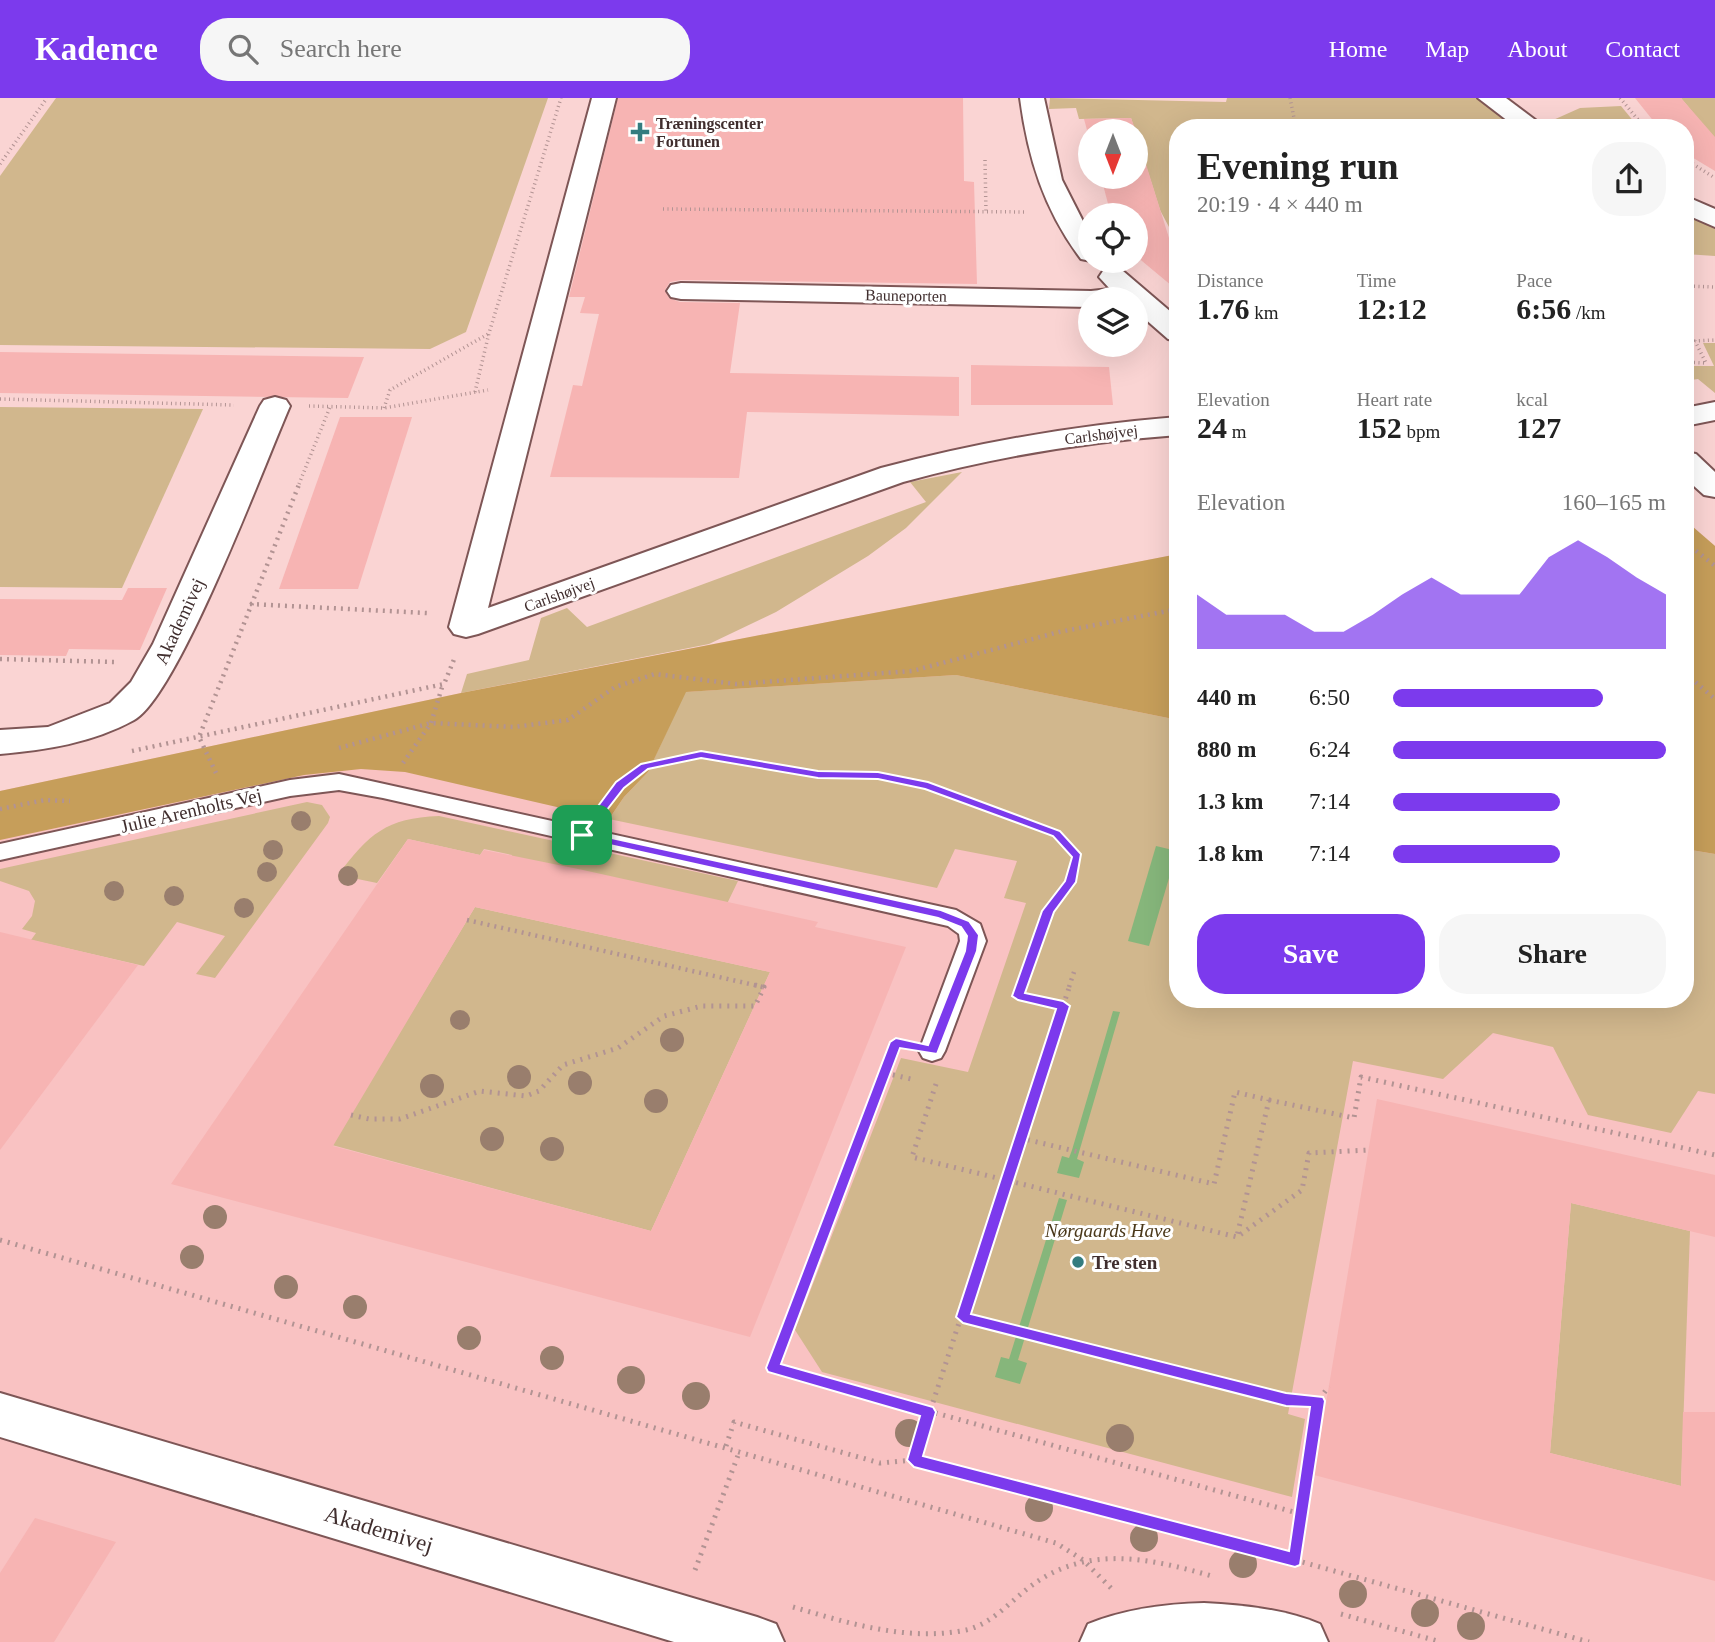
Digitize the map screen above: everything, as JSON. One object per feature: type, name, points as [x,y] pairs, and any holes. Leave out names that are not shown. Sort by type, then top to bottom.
[{"type":"street","points":[[469,620],[604,98]]},
{"type":"street","points":[[1032,98],[1038,147],[1062,211],[1078,235]]},
{"type":"street","points":[[1490,98],[1521,119]]},
{"type":"street","points":[[1694,208],[1715,219]]},
{"type":"street","points":[[1109,273],[1123,287]]},
{"type":"street","name":"Bauneporten","points":[[681,291],[1078,299]]},
{"type":"street","points":[[1148,309],[1169,326]]},
{"type":"street","name":"Akademivej","points":[[0,742],[53,738],[124,711],[145,688],[161,663],[275,406]]},
{"type":"street","points":[[1694,415],[1715,411]]},
{"type":"street","name":"Carlshøjvej","points":[[469,620],[926,465],[1049,440],[1169,427]]},
{"type":"street","points":[[1694,469],[1715,488]]},
{"type":"street","name":"Akademivej","points":[[0,1415],[772,1624]]},
{"type":"street","points":[[1114,1620],[1145,1633],[1188,1629],[1318,1627]]},
{"type":"lane","name":"Julie Arenholts Vej","points":[[0,852],[290,788],[339,782],[383,790],[941,915],[965,924],[974,941],[932,1051]]},
{"type":"path","points":[[0,164],[47,98]]},
{"type":"path","points":[[475,392],[489,333],[561,98]]},
{"type":"path","points":[[1290,98],[1294,119]]},
{"type":"path","points":[[1620,98],[1637,119]]},
{"type":"path","points":[[985,160],[986,213]]},
{"type":"path","points":[[1694,165],[1715,178]]},
{"type":"path","points":[[663,208],[986,213],[1062,211]]},
{"type":"path","points":[[1694,286],[1715,287]]},
{"type":"path","points":[[384,408],[390,390],[489,333]]},
{"type":"path","points":[[1694,362],[1706,363],[1695,341],[1715,340]]},
{"type":"path","points":[[204,779],[217,777],[199,737],[330,407]]},
{"type":"path","points":[[1694,549],[1715,566]]},
{"type":"path","points":[[250,604],[469,620],[432,723],[383,790]]},
{"type":"path","points":[[328,751],[432,723],[514,727],[568,720],[615,687],[654,674],[736,684],[912,671],[1059,632],[1169,611]]},
{"type":"path","points":[[0,659],[161,663]]},
{"type":"path","points":[[1694,681],[1715,699]]},
{"type":"path","points":[[120,753],[444,684]]},
{"type":"path","points":[[582,835],[620,785],[644,766],[701,754],[818,774],[878,776],[928,786],[1056,833],[1077,856],[1070,882],[1048,911],[1018,996],[1063,1006]]},
{"type":"path","points":[[0,809],[45,800],[72,801]]},
{"type":"path","points":[[351,1115],[389,1122],[407,1120],[474,1092],[494,1090],[512,1097],[529,1096],[544,1088],[551,1075],[564,1064],[619,1048],[650,1022],[672,1011],[697,1005],[755,1006],[764,987],[467,920]]},
{"type":"path","points":[[914,1460],[1074,972]]},
{"type":"path","points":[[932,1051],[896,1042],[773,1368],[1301,1514]]},
{"type":"path","points":[[1020,1138],[1214,1184],[1235,1093],[1354,1118],[1361,1077],[1715,1155]]},
{"type":"path","points":[[937,1084],[912,1157],[1237,1237],[1302,1190],[1309,1153],[1369,1150]]},
{"type":"path","points":[[1237,1237],[1269,1100]]},
{"type":"path","points":[[0,1240],[740,1450],[1056,1544],[1083,1560],[1114,1620]]},
{"type":"path","points":[[963,1317],[1286,1399],[1318,1401]]},
{"type":"path","points":[[1295,1560],[1318,1401],[1329,1386]]},
{"type":"path","points":[[726,1446],[734,1422],[880,1463],[914,1460],[1295,1560],[1589,1642]]},
{"type":"path","points":[[695,1570],[740,1450]]},
{"type":"path","points":[[772,1624],[860,1625],[917,1634],[968,1630],[992,1618],[1050,1572],[1098,1556],[1149,1558],[1222,1579]]},
{"type":"path","points":[[1318,1627],[1441,1642]]},
{"type":"shaded area","points":[[1694,528],[1715,546],[1715,1642],[0,1642],[0,791],[461,693],[1169,556],[1169,1008],[1694,1008]]},
{"type":"shaded area","points":[[1694,528],[1715,546],[1715,854],[1694,850]]},
{"type":"shaded area","points":[[1169,556],[1169,718],[956,675],[686,692],[648,772],[624,797],[609,819],[405,772],[361,769],[304,775],[0,840],[0,791],[461,693]]},
{"type":"shaded area","points":[[1156,846],[1169,849],[1169,878],[1149,946],[1128,941]]},
{"type":"shaded area","points":[[1113,1011],[1120,1012],[1077,1159],[1084,1162],[1079,1178],[1057,1173],[1062,1156],[1069,1158],[1072,1150]]},
{"type":"shaded area","points":[[1059,1198],[1067,1200],[1018,1360],[1027,1363],[1020,1384],[995,1377],[1001,1357],[1009,1359]]},
{"type":"green space","points":[[56,98],[548,98],[466,332],[430,349],[0,345],[0,176]]},
{"type":"green space","points":[[1050,98],[1226,102],[1227,98],[1478,98],[1507,119],[1169,119],[1169,227],[1160,210],[1148,172],[1148,119],[1079,119],[1076,108],[1049,109]]},
{"type":"green space","points":[[1681,98],[1715,98],[1715,143],[1707,151],[1694,155],[1694,121],[1700,121]]},
{"type":"green space","points":[[1621,106],[1632,119],[1555,119],[1580,108]]},
{"type":"green space","points":[[1694,218],[1715,226],[1715,256],[1694,255]]},
{"type":"green space","points":[[1703,343],[1715,343],[1715,393],[1698,379],[1694,380],[1694,366],[1714,366]]},
{"type":"green space","points":[[0,407],[203,409],[122,588],[0,587]]},
{"type":"green space","points":[[962,472],[906,528],[868,556],[776,612],[709,644],[461,693],[467,674],[529,660],[541,618],[567,608],[587,627],[926,502],[910,482]]},
{"type":"green space","name":"Nørgaards Have","points":[[956,675],[1169,718],[1169,1008],[1694,1008],[1694,850],[1715,854],[1715,1094],[1698,1091],[1671,1133],[1588,1115],[1553,1047],[1493,1033],[1443,1079],[1353,1061],[1288,1414],[1305,1419],[1292,1497],[822,1372],[795,1330],[901,1058],[968,1072],[1026,903],[1004,898],[1017,861],[955,849],[937,888],[609,819],[624,797],[648,772],[685,692]]},
{"type":"green space","points":[[307,802],[322,805],[330,817],[328,823],[215,978],[196,974],[225,936],[177,922],[144,966],[31,940],[36,933],[22,929],[32,916],[35,901],[29,891],[0,881],[0,869]]},
{"type":"green space","points":[[439,816],[738,881],[725,908],[509,861],[512,855],[484,849],[480,855],[408,839],[377,883],[338,875],[359,849],[380,831],[405,820]]},
{"type":"green space","points":[[475,907],[770,972],[651,1231],[332,1145]]},
{"type":"green space","points":[[1571,1203],[1690,1231],[1681,1486],[1550,1453]]},
{"type":"building","points":[[618,98],[963,98],[964,181],[974,182],[977,284],[681,280],[670,282],[665,290],[669,298],[680,302],[740,303],[730,373],[959,377],[959,416],[747,412],[739,478],[550,477],[573,385],[582,386],[599,314],[580,313],[585,297],[569,297]]},
{"type":"building","points":[[1635,98],[1681,98],[1715,137],[1715,171],[1694,158],[1694,119],[1652,119]]},
{"type":"building","points":[[1148,171],[1169,238],[1169,284],[1148,266],[1148,203],[1108,203],[1104,189],[1148,189]]},
{"type":"building","points":[[0,352],[364,357],[348,398],[0,393]]},
{"type":"building","points":[[971,365],[1109,367],[1113,405],[971,405]]},
{"type":"building","points":[[340,417],[412,417],[358,589],[279,589]]},
{"type":"building","points":[[128,588],[167,588],[140,650],[69,649],[66,656],[0,655],[0,599],[122,600]]},
{"type":"building","points":[[408,839],[480,855],[484,850],[583,870],[818,922],[815,927],[906,947],[750,1337],[171,1184]],"holes":[[[475,907],[770,972],[651,1231],[333,1146]]]},
{"type":"building","points":[[0,932],[138,965],[0,1150]]},
{"type":"building","points":[[1377,1099],[1715,1175],[1715,1237],[1571,1203],[1550,1453],[1681,1486],[1683,1412],[1715,1412],[1715,1581],[1314,1475]]},
{"type":"building","points":[[35,1518],[116,1542],[54,1642],[0,1642],[0,1573]]},
{"type":"place","name":"Træningscenter Fortunen","points":[[640,132]]},
{"type":"place","name":"Tre sten","points":[[1078,1262]]},
{"type":"route","points":[[701,754],[818,774],[878,776],[928,786],[1056,833],[1077,856],[1070,882],[1048,911],[1018,996],[1063,1006],[963,1317],[1286,1399],[1318,1401],[1295,1560],[914,1460],[928,1412],[773,1368],[896,1042],[932,1051],[971,951],[973,935],[965,924],[941,915],[582,835],[620,785],[644,766],[701,754]]}]
